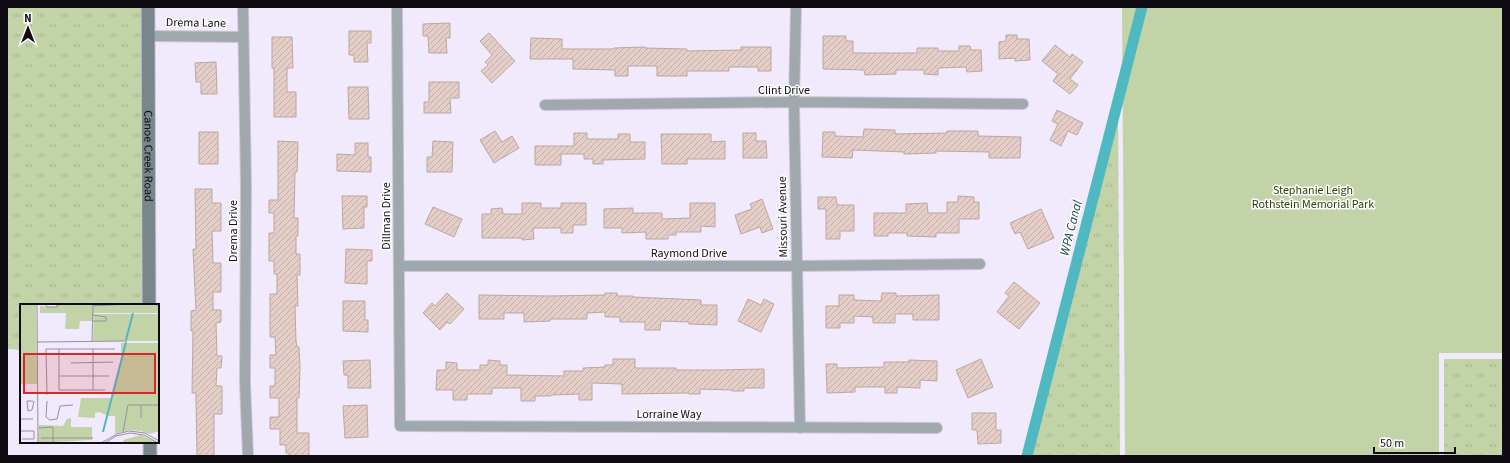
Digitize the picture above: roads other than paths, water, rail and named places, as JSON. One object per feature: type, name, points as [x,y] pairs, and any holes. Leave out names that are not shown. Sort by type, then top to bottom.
[{"type":"main road","name":"Canoe Creek Road","points":[[148,7],[149,304]]},
{"type":"main road","points":[[150,443],[150,456]]},
{"type":"street","name":"Drema Drive","points":[[243,7],[246,186],[245,382],[248,456]]},
{"type":"street","name":"Dillman Drive","points":[[397,7],[400,426]]},
{"type":"street","name":"Missouri Avenue","points":[[796,7],[794,102],[800,428]]},
{"type":"street","name":"Drema Lane","points":[[148,36],[243,37]]},
{"type":"street","name":"Clint Drive","points":[[545,105],[794,102],[1023,104]]},
{"type":"street","name":"Raymond Drive","points":[[399,266],[796,266],[980,264]]},
{"type":"street","name":"Lorraine Way","points":[[400,426],[937,428]]},
{"type":"waterway","name":"WPA Canal","points":[[1027,456],[1142,7]]},
{"type":"park label","name":"Stephanie Leigh Rothstein Memorial Park","points":[[1313,197]]}]
